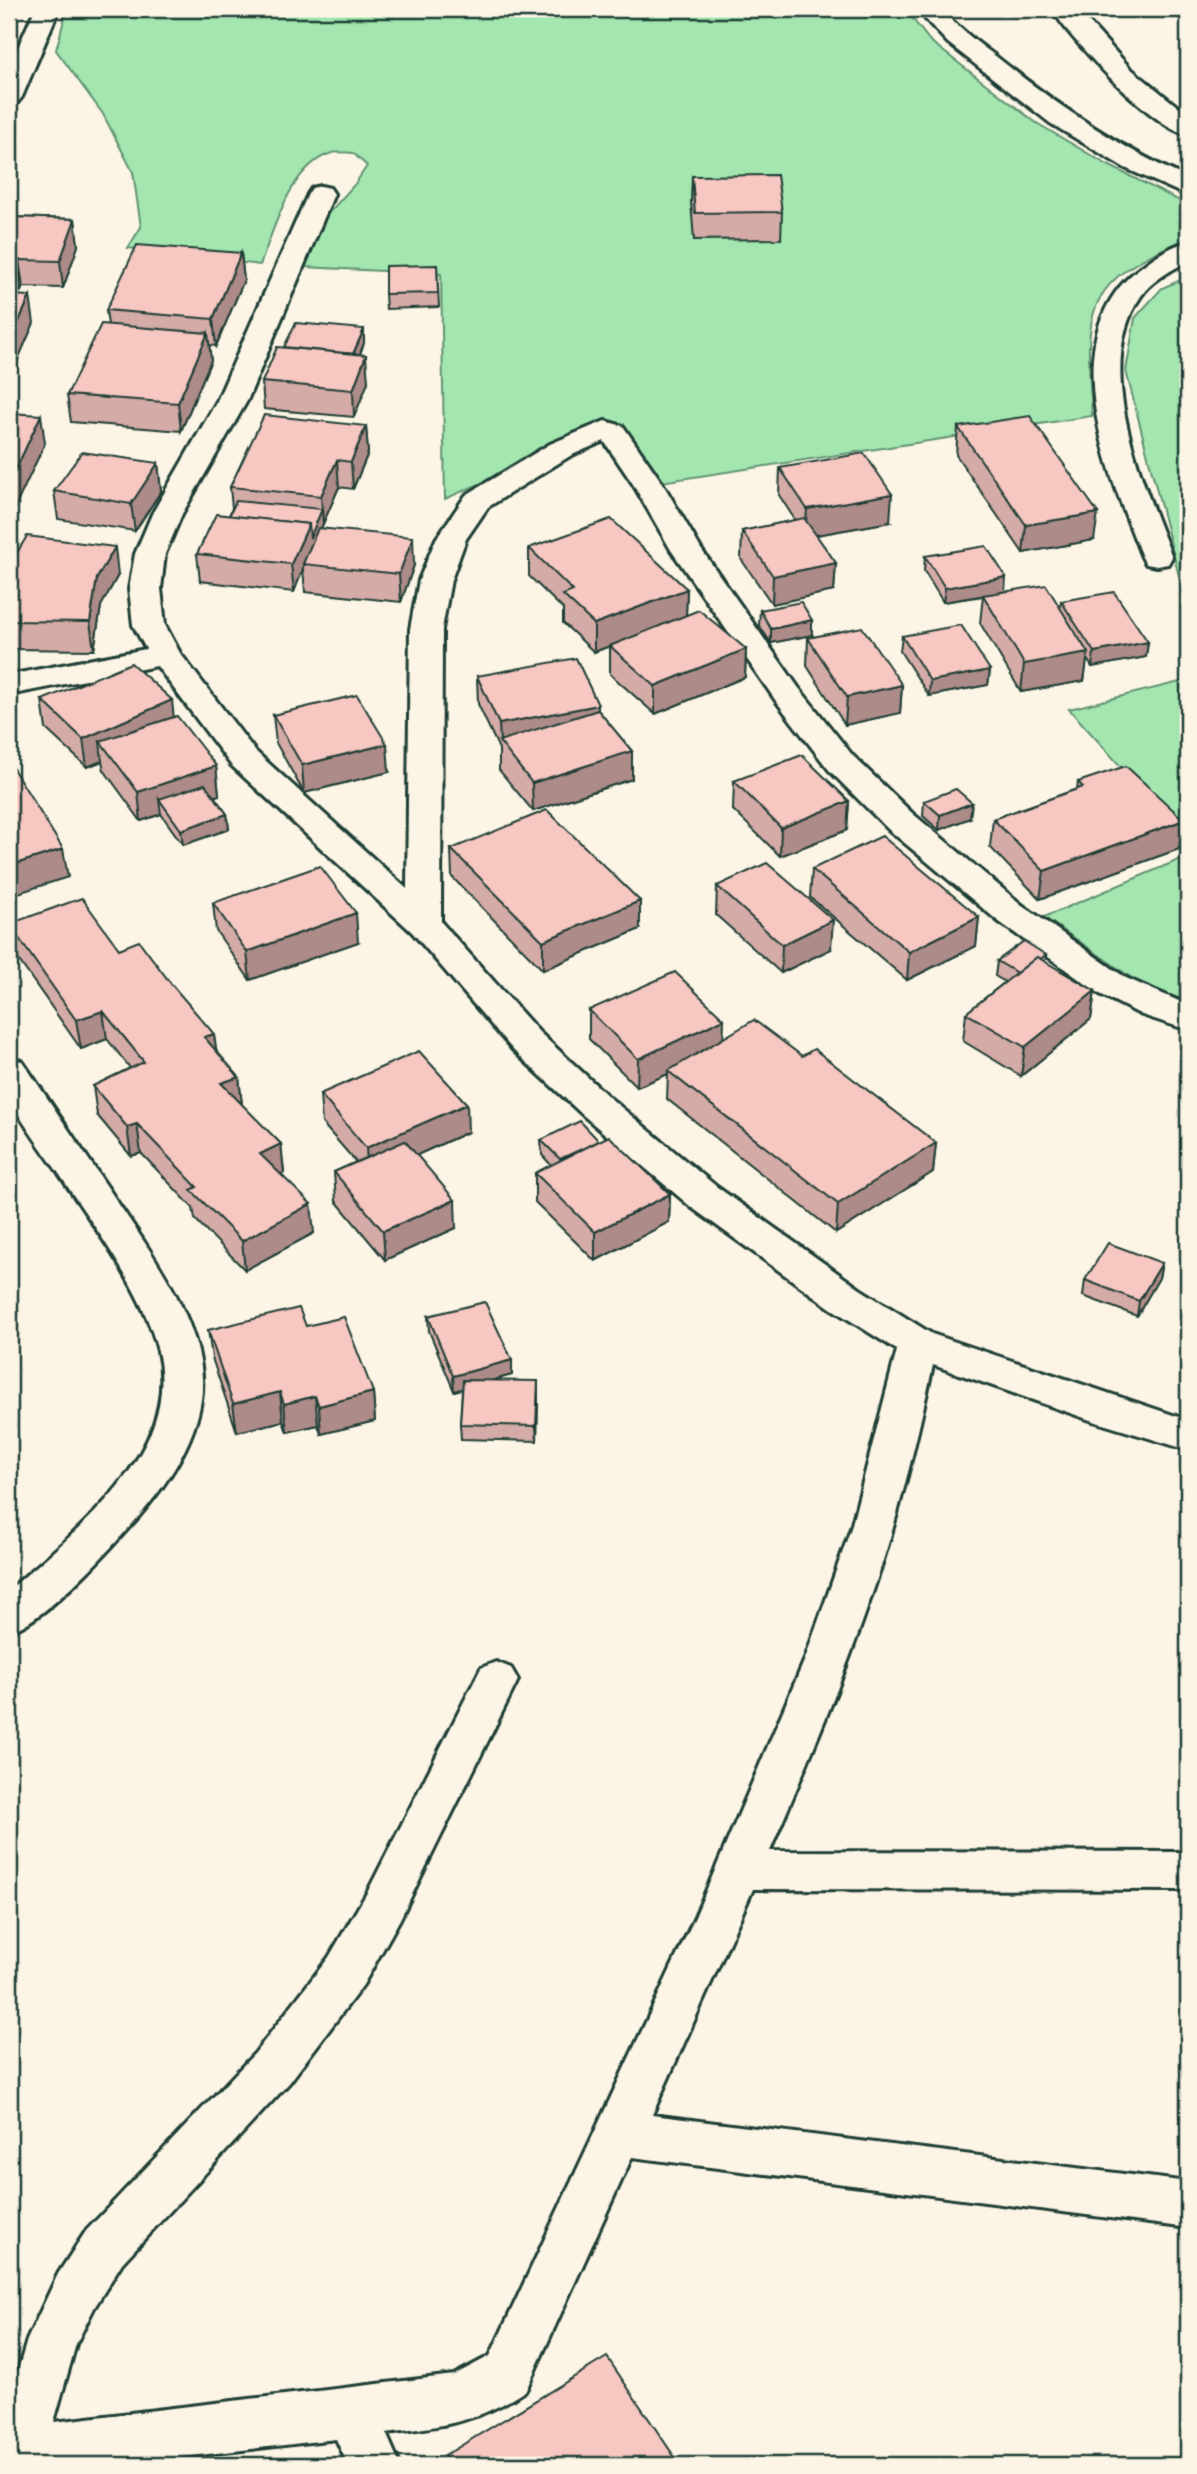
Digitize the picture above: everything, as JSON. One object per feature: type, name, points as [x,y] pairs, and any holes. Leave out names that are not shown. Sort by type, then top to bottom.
[{"type":"street","points":[[9,97],[47,9]]},
{"type":"street","points":[[928,9],[960,41],[1071,127],[1116,155],[1188,188]]},
{"type":"street","points":[[1064,9],[1088,41],[1117,72],[1188,127]]},
{"type":"street","points":[[321,194],[232,401],[167,514],[150,554],[145,589],[149,625],[165,655],[243,758],[424,924],[526,1041],[608,1116],[704,1197],[846,1299],[918,1344],[1107,1410],[1188,1435]]},
{"type":"street","points":[[1157,556],[1123,466],[1109,396],[1107,364],[1110,334],[1129,293],[1166,261],[1188,250]]},
{"type":"street","points":[[424,924],[426,629],[435,580],[451,539],[477,501],[560,450],[605,430],[613,432],[648,484],[693,561],[787,694],[841,763],[900,821],[1010,913],[1112,986],[1155,1006],[1188,1017]]},
{"type":"street","points":[[9,685],[165,655]]},
{"type":"street","points":[[9,1070],[126,1247],[163,1312],[181,1366],[182,1398],[173,1431],[152,1470],[125,1504],[9,1615]]},
{"type":"street","points":[[496,1680],[384,1905],[346,1971],[272,2068],[104,2247],[76,2291],[52,2340],[15,2458],[454,2400],[485,2388],[508,2373],[740,1870],[830,1650],[863,1557],[892,1456],[918,1344]]},
{"type":"street","points":[[740,1870],[1188,1871]]},
{"type":"street","points":[[621,2133],[1188,2205]]},
{"type":"street","points":[[351,2414],[374,2465]]},
{"type":"green space","points":[[67,9],[905,9],[930,41],[1035,122],[1106,164],[1188,205],[1188,238],[1127,269],[1109,285],[1097,303],[1091,324],[1089,349],[1092,416],[648,484],[613,432],[583,438],[445,499],[441,274],[305,267],[325,217],[355,184],[367,166],[353,153],[337,152],[317,160],[305,171],[286,200],[260,265],[128,248],[141,227],[133,172],[103,114],[56,50]]},
{"type":"green space","points":[[1188,277],[1188,611],[1126,371],[1135,318],[1162,288]]},
{"type":"green space","points":[[1188,680],[1188,841],[1069,709]]},
{"type":"green space","points":[[1188,856],[1188,1001],[1145,987],[1044,917]]},
{"type":"building","points":[[777,175],[782,212],[695,213],[692,176]]},
{"type":"building","points":[[9,217],[75,219],[60,261],[19,260],[18,264],[9,264]]},
{"type":"building","points":[[137,245],[241,253],[213,319],[106,310]]},
{"type":"building","points":[[437,265],[438,293],[385,294],[385,266]]},
{"type":"building","points":[[9,295],[30,296],[9,344]]},
{"type":"building","points":[[296,323],[364,329],[353,354],[284,347]]},
{"type":"building","points":[[101,324],[208,333],[178,403],[67,395]]},
{"type":"building","points":[[277,347],[366,355],[353,390],[262,382]]},
{"type":"building","points":[[9,413],[41,415],[9,484]]},
{"type":"building","points":[[264,415],[366,426],[351,462],[337,460],[321,496],[230,487]]},
{"type":"building","points":[[1030,416],[1098,513],[1026,525],[958,427]]},
{"type":"building","points":[[82,452],[158,463],[131,504],[54,491]]},
{"type":"building","points":[[864,453],[892,494],[807,509],[780,468]]},
{"type":"building","points":[[236,501],[322,509],[310,538],[309,524],[229,516]]},
{"type":"building","points":[[216,514],[309,524],[291,564],[197,554]]},
{"type":"building","points":[[804,518],[836,563],[773,576],[742,531]]},
{"type":"building","points":[[611,519],[687,589],[594,624],[563,595],[573,591],[529,548]]},
{"type":"building","points":[[318,528],[413,537],[399,574],[303,564]]},
{"type":"building","points":[[27,536],[115,547],[97,578],[90,622],[9,621],[9,566]]},
{"type":"building","points":[[986,546],[1006,577],[945,588],[925,556]]},
{"type":"building","points":[[1046,585],[1088,653],[1024,664],[983,595]]},
{"type":"building","points":[[1114,592],[1148,642],[1094,652],[1061,601]]},
{"type":"building","points":[[801,602],[812,620],[771,629],[760,610]]},
{"type":"building","points":[[699,610],[746,649],[655,686],[610,646]]},
{"type":"building","points":[[961,625],[990,670],[930,681],[902,636]]},
{"type":"building","points":[[862,627],[902,685],[847,697],[808,638]]},
{"type":"building","points":[[576,658],[598,705],[499,724],[477,676]]},
{"type":"building","points":[[131,663],[172,700],[83,739],[42,700]]},
{"type":"building","points":[[357,695],[387,744],[302,765],[273,715]]},
{"type":"building","points":[[598,710],[632,751],[532,783],[499,741]]},
{"type":"building","points":[[177,716],[216,766],[138,792],[100,741]]},
{"type":"building","points":[[802,755],[849,801],[781,828],[734,781]]},
{"type":"building","points":[[9,762],[63,849],[9,866]]},
{"type":"building","points":[[1126,766],[1184,820],[1044,871],[993,819],[1083,787],[1078,782]]},
{"type":"building","points":[[205,784],[227,814],[181,830],[159,799]]},
{"type":"building","points":[[956,789],[972,803],[940,815],[924,801]]},
{"type":"building","points":[[547,810],[640,901],[543,941],[451,849]]},
{"type":"building","points":[[882,836],[979,917],[909,952],[812,869]]},
{"type":"building","points":[[767,863],[833,920],[782,945],[717,886]]},
{"type":"building","points":[[320,866],[356,913],[247,952],[213,903]]},
{"type":"building","points":[[82,898],[119,949],[139,941],[214,1034],[204,1037],[239,1077],[221,1083],[281,1144],[260,1154],[311,1204],[242,1241],[191,1190],[197,1187],[137,1124],[127,1127],[93,1086],[144,1062],[103,1011],[76,1020],[9,924]]},
{"type":"building","points":[[1024,941],[1046,955],[1040,959],[1037,957],[1017,973],[997,961]]},
{"type":"building","points":[[1037,957],[1095,991],[1025,1047],[966,1013]]},
{"type":"building","points":[[675,972],[724,1019],[638,1059],[589,1010]]},
{"type":"building","points":[[754,1020],[802,1056],[814,1049],[936,1143],[838,1204],[668,1071]]},
{"type":"building","points":[[419,1051],[467,1104],[366,1148],[320,1094]]},
{"type":"building","points":[[580,1121],[599,1141],[560,1159],[541,1140]]},
{"type":"building","points":[[609,1136],[670,1194],[595,1232],[535,1173]]},
{"type":"building","points":[[405,1141],[455,1200],[383,1231],[334,1172]]},
{"type":"building","points":[[1108,1243],[1162,1263],[1139,1301],[1085,1280]]},
{"type":"building","points":[[485,1302],[512,1360],[453,1376],[428,1316]]},
{"type":"building","points":[[299,1308],[306,1326],[344,1317],[373,1392],[319,1406],[315,1396],[284,1404],[280,1392],[233,1404],[208,1330]]},
{"type":"building","points":[[463,1380],[538,1381],[536,1426],[460,1424]]},
{"type":"building","points":[[607,2357],[680,2465],[450,2465],[444,2456]]}]
